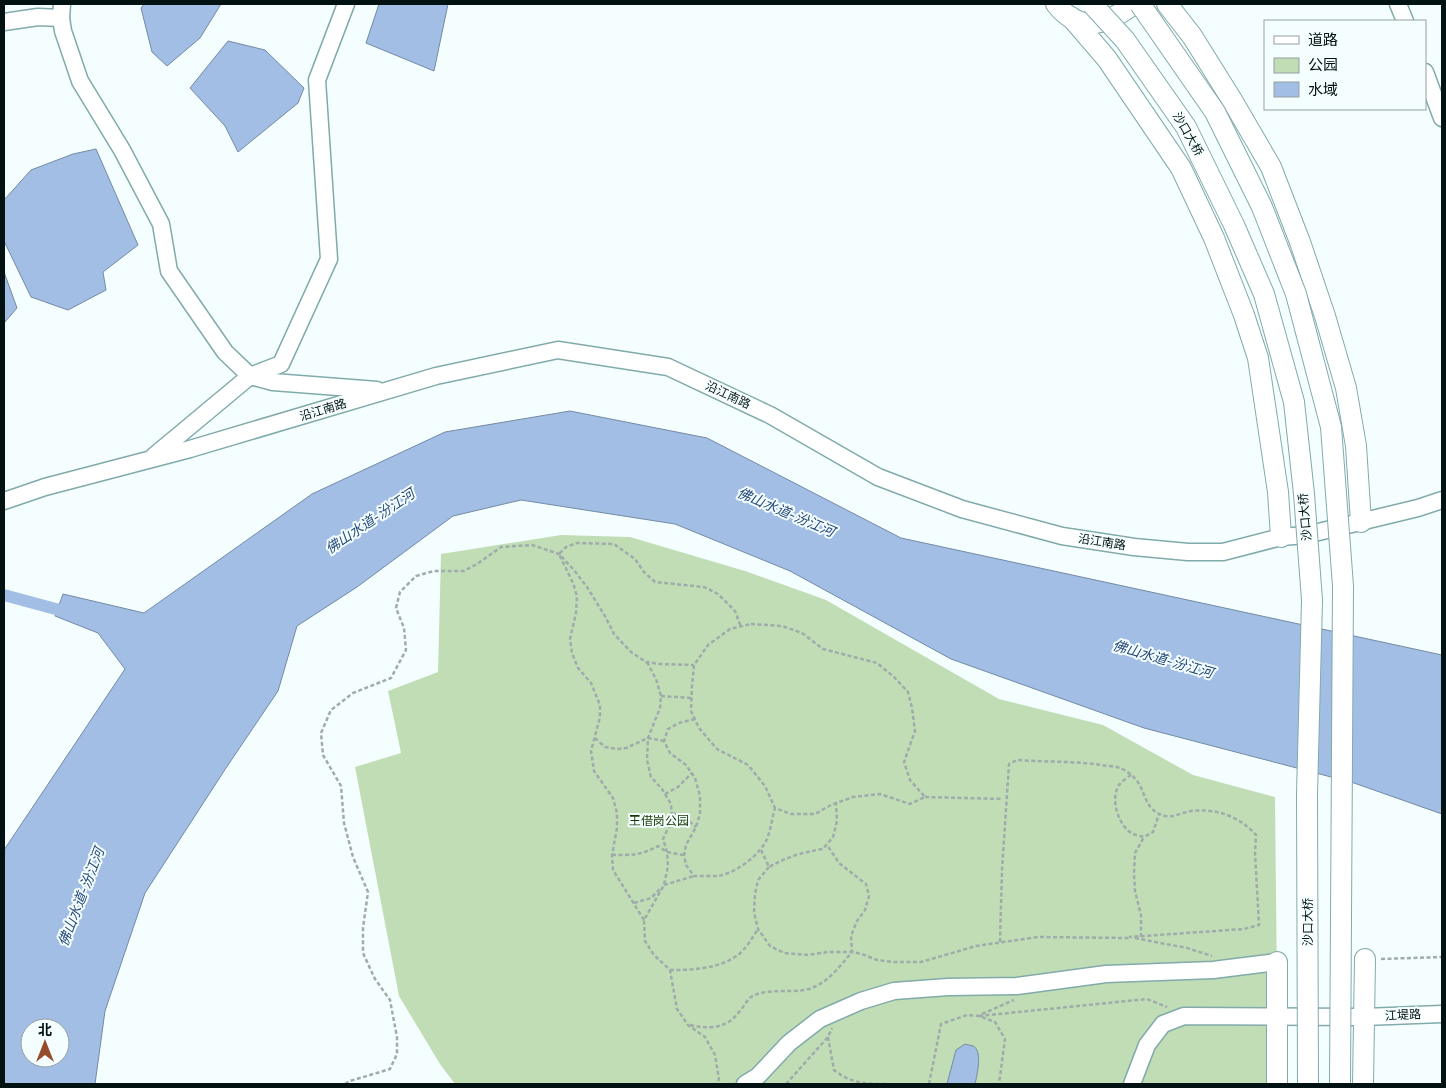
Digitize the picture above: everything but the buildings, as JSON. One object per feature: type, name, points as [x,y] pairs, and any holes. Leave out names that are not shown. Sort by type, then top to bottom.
[{"type":"main road","points":[[1056,4],[1108,59],[1182,168],[1214,238],[1244,315],[1258,358],[1278,492],[1281,537]]},
{"type":"main road","name":"沙口大桥","points":[[1092,4],[1125,40],[1186,127],[1234,225],[1264,294],[1294,402],[1304,494],[1312,600],[1308,794],[1308,1084]]},
{"type":"main road","points":[[1071,18],[1094,24],[1116,17],[1132,4]]},
{"type":"main road","points":[[1140,4],[1215,112],[1262,207],[1296,294],[1331,427],[1342,586],[1340,1084]]},
{"type":"main road","points":[[1167,4],[1192,36],[1271,167],[1300,242],[1326,316],[1346,388],[1356,446],[1361,522]]},
{"type":"main road","points":[[1363,1084],[1365,959]]},
{"type":"main road","points":[[1277,962],[1277,1084]]},
{"type":"street","points":[[150,460],[250,376],[281,364],[329,259],[317,80],[346,4]]},
{"type":"street","points":[[1398,4],[1405,20]]},
{"type":"street","points":[[4,22],[62,11],[63,31],[80,81],[122,150],[161,224],[169,271],[224,352],[250,376],[273,382],[387,391]]},
{"type":"street","points":[[1426,75],[1442,118]]},
{"type":"street","name":"沿江南路","points":[[4,501],[45,487],[190,449],[436,376],[558,350],[668,367],[770,415],[878,477],[962,509],[1062,536],[1134,547],[1188,552],[1223,552],[1281,537],[1306,535],[1361,522],[1442,500]]},
{"type":"street","points":[[746,1084],[758,1076],[790,1043],[820,1019],[861,1001],[894,991],[948,987],[1017,986],[1106,974],[1213,970],[1277,962]]},
{"type":"street","name":"江堤路","points":[[1179,1018],[1184,1016],[1364,1017],[1442,1014]]},
{"type":"street","points":[[1132,1084],[1147,1045],[1162,1024],[1179,1018]]},
{"type":"path","points":[[559,554],[566,547],[577,543],[614,544],[635,559],[644,572],[655,582],[704,587],[718,594],[735,611],[741,627]]},
{"type":"path","points":[[345,1084],[390,1069],[397,1054],[397,1038],[390,1000],[375,979],[363,953],[363,928],[368,892],[353,857],[344,823],[341,786],[323,755],[321,733],[331,710],[353,693],[392,678],[406,650],[404,628],[396,608],[400,592],[416,576],[434,571],[464,571],[501,547],[532,545],[559,554],[574,570],[587,587],[614,634],[631,652],[646,662],[694,665]]},
{"type":"path","points":[[559,554],[577,596],[576,612],[570,639],[572,653],[578,668],[591,683],[600,705],[600,717],[591,751],[594,771],[613,798],[618,813],[618,828],[612,856],[613,870],[644,920],[646,941],[654,955],[670,970],[677,1009],[688,1025],[706,1037],[715,1055],[719,1079],[717,1084]]},
{"type":"path","points":[[634,903],[651,898],[664,885],[694,876],[720,876],[752,859],[767,840],[775,808],[765,786],[748,765],[717,749],[699,728],[691,711],[694,665],[708,646],[730,629],[751,624],[782,626],[802,633],[823,649],[876,663],[894,677],[908,692],[915,731],[904,762],[910,780],[925,797]]},
{"type":"path","points":[[644,920],[664,885],[668,866],[667,852],[663,839],[672,820],[671,804],[651,777],[647,760],[648,738],[660,708],[661,696],[656,679],[646,662]]},
{"type":"path","points":[[661,696],[691,698]]},
{"type":"path","points":[[694,876],[686,865],[684,855],[700,814],[700,796],[692,773],[686,765],[670,753],[664,741],[668,730],[679,722],[695,720]]},
{"type":"path","points":[[595,738],[605,747],[617,749],[626,748],[648,738],[664,741]]},
{"type":"path","points":[[836,804],[837,821],[833,837],[823,849],[807,851],[784,858],[769,867],[758,880],[754,912],[758,930],[770,946],[784,953],[806,955],[828,952],[852,952],[877,960],[921,962],[976,946],[1038,937],[1129,938],[1244,930],[1259,925],[1255,853],[1256,835],[1248,825],[1232,816],[1207,811],[1190,811],[1168,817],[1159,814],[1147,803],[1142,789],[1132,775],[1120,768],[1091,764],[1017,760],[1009,764],[1002,870],[1000,942]]},
{"type":"path","points":[[665,794],[678,786],[692,773]]},
{"type":"path","points":[[1132,775],[1119,784],[1116,796],[1116,810],[1127,829],[1144,837]]},
{"type":"path","points":[[775,808],[791,814],[815,814],[852,797],[880,794],[910,804],[925,797],[1003,799]]},
{"type":"path","points":[[672,813],[684,817],[696,827]]},
{"type":"path","points":[[1141,937],[1141,915],[1135,891],[1135,853],[1144,837],[1153,832],[1159,814]]},
{"type":"path","points":[[688,1025],[705,1028],[718,1027],[733,1019],[751,998],[772,991],[808,989],[832,976],[852,952],[851,936],[857,921],[865,910],[869,896],[866,884],[840,863],[827,845]]},
{"type":"path","points":[[612,856],[638,855],[658,846],[667,852],[684,855]]},
{"type":"path","points":[[760,850],[769,867]]},
{"type":"path","points":[[670,970],[696,970],[736,956],[758,930]]},
{"type":"path","points":[[1129,938],[1187,948],[1220,958]]},
{"type":"path","points":[[928,1084],[940,1024],[967,1015],[979,1016],[1147,999],[1170,1009],[1179,1018]]},
{"type":"path","points":[[786,1084],[828,1037],[839,1012]]},
{"type":"path","points":[[979,1016],[995,1022],[1005,1039],[999,1084]]},
{"type":"path","points":[[828,1037],[834,1070],[843,1078],[864,1084],[885,1084]]},
{"type":"green space","name":"王借岗公园","points":[[561,535],[630,537],[745,571],[826,600],[999,699],[1103,725],[1193,775],[1275,797],[1278,1084],[455,1084],[440,1064],[399,996],[355,767],[401,753],[388,691],[438,672],[441,554]]},
{"type":"water","points":[[144,4],[221,4],[200,38],[167,66],[152,52],[141,8]]},
{"type":"water","points":[[379,4],[448,4],[434,71],[366,43]]},
{"type":"water","points":[[228,41],[265,50],[304,88],[298,103],[238,152],[225,126],[190,88]]},
{"type":"water","points":[[96,149],[138,245],[103,272],[106,290],[68,310],[31,297],[4,241],[4,200],[31,170],[73,154]]},
{"type":"water","points":[[4,272],[17,308],[4,323]]},
{"type":"water","name":"佛山水道-汾江河","points":[[570,411],[707,438],[901,538],[1442,655],[1442,814],[1354,783],[1144,728],[951,659],[790,571],[675,524],[521,500],[453,516],[357,587],[297,626],[278,691],[145,893],[105,1011],[95,1084],[4,1084],[4,850],[125,669],[98,633],[55,616],[63,594],[144,613],[312,494],[445,432]]},
{"type":"water","points":[[965,1044],[973,1046],[978,1053],[975,1084],[947,1084],[956,1050]]},
{"type":"waterway","points":[[4,595],[74,614]]}]
